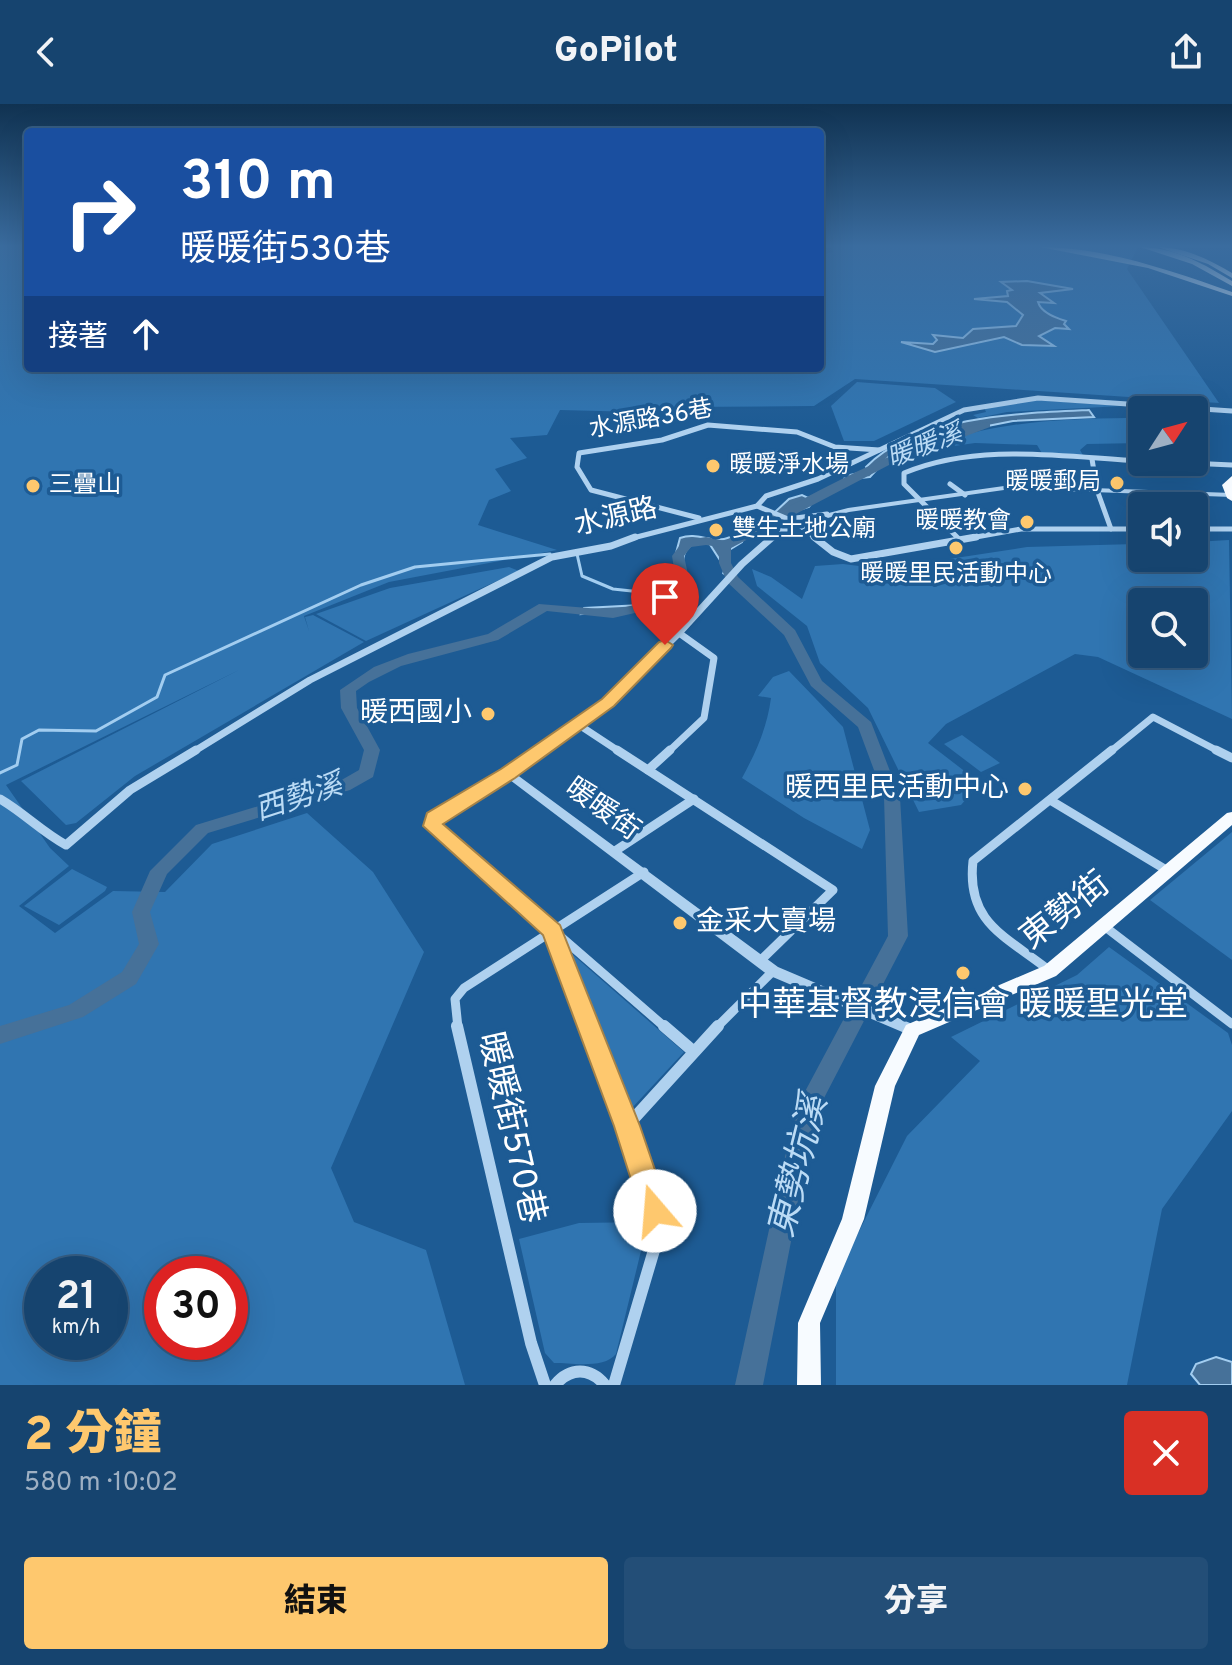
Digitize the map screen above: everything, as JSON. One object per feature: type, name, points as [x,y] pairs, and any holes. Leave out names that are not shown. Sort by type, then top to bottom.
[{"type":"main road","points":[[1232,479],[1227,485],[1232,496]]},
{"type":"main road","name":"東勢街","points":[[904,1026],[1050,971],[1232,817]]},
{"type":"main road","points":[[809,1385],[809,1323],[853,1219],[885,1086],[904,1026]]},
{"type":"street","name":"水源路","points":[[0,799],[19,810],[37,829],[66,845],[83,827],[165,766],[355,656],[489,592],[552,557],[611,546],[645,533],[757,506],[766,496],[818,479],[964,410],[1038,398],[1232,411]]},
{"type":"street","name":"水源路36巷","points":[[700,518],[591,490],[577,467],[579,453],[617,450],[716,425],[797,432],[835,447],[880,450]]},
{"type":"street","points":[[959,539],[902,477],[920,466],[986,456],[1128,460]]},
{"type":"street","points":[[1092,459],[1097,490],[1111,529]]},
{"type":"street","points":[[1208,464],[1232,465]]},
{"type":"street","points":[[950,484],[965,495]]},
{"type":"street","points":[[757,506],[788,519],[1011,487],[1232,496]]},
{"type":"street","points":[[797,523],[848,510]]},
{"type":"street","points":[[676,527],[687,521],[685,513]]},
{"type":"street","points":[[797,523],[833,552],[851,559],[1021,529],[1128,529]]},
{"type":"street","name":"暖暖街","points":[[797,523],[775,535],[742,564],[679,633],[608,702],[508,774],[644,872],[773,971],[904,1026]]},
{"type":"street","points":[[1208,529],[1232,529]]},
{"type":"street","points":[[648,770],[704,718],[714,658],[679,633]]},
{"type":"street","points":[[1050,971],[979,914],[970,886],[973,861],[1153,717],[1232,758]]},
{"type":"street","points":[[576,723],[833,890],[761,960]]},
{"type":"street","points":[[508,774],[434,818],[433,826],[693,1051]]},
{"type":"street","points":[[615,851],[694,799]]},
{"type":"street","points":[[1050,800],[1168,871]]},
{"type":"street","name":"暖暖街570巷","points":[[545,1385],[531,1343],[454,1011],[455,999],[464,988],[644,872]]},
{"type":"street","points":[[1104,926],[1232,1024]]},
{"type":"street","points":[[552,931],[627,1126],[655,1211],[657,1240],[614,1385]]},
{"type":"street","points":[[627,1126],[693,1051],[773,971]]},
{"type":"street","points":[[555,1385],[567,1373],[576,1370],[595,1374],[605,1385]]},
{"type":"shaded area","points":[[0,307],[24,307],[24,372],[824,372],[824,307],[1153,307],[1219,403],[1208,402],[1208,396],[1128,397],[855,379],[814,406],[682,407],[640,412],[560,410],[547,435],[510,438],[527,458],[495,469],[511,491],[489,500],[478,525],[557,550],[389,582],[304,616],[309,631],[305,617],[313,615],[364,642],[135,776],[76,823],[66,825],[21,781],[239,670],[6,785],[50,848],[69,866],[19,906],[55,933],[113,891],[165,892],[212,844],[307,813],[373,872],[424,952],[331,1168],[354,1222],[426,1250],[465,1385],[0,1385]]},
{"type":"shaded area","points":[[1013,307],[1041,307],[1066,321],[1064,324],[1069,329],[1055,328],[1039,336],[1054,346],[1022,345],[1004,337],[935,352],[901,342],[933,344],[937,340],[933,335],[963,338],[973,329],[1016,326],[1023,315]]},
{"type":"shaded area","points":[[857,382],[935,388],[956,402],[874,441],[844,441],[831,406]]},
{"type":"shaded area","points":[[1034,400],[1122,406],[1007,412],[978,418],[973,415],[986,412],[984,407]]},
{"type":"shaded area","points":[[1089,410],[1094,417],[1013,421],[952,433],[893,452],[870,477],[818,494],[843,484],[845,476],[868,471],[866,467],[887,450],[940,427],[1033,413]]},
{"type":"shaded area","points":[[1128,418],[1128,443],[1087,444],[1080,450],[1084,457],[1043,455],[1037,445],[975,443],[947,447],[942,442],[1010,425]]},
{"type":"shaded area","points":[[818,494],[809,507],[781,515],[775,512],[789,499]]},
{"type":"shaded area","points":[[770,514],[777,517],[745,534],[742,542],[726,552],[730,567],[723,574],[725,568],[707,540],[690,546],[683,563],[686,588],[673,606],[581,614],[584,608],[641,605],[683,589],[676,553],[680,538],[724,539]]},
{"type":"shaded area","points":[[1229,540],[1232,719],[1098,657],[1075,654],[946,724],[928,743],[980,783],[961,805],[919,812],[868,708],[820,663],[807,626],[757,586],[752,569],[771,577],[802,599],[815,566],[843,564],[883,569],[1027,547],[1128,544],[1128,572],[1208,572],[1208,541]]},
{"type":"shaded area","points":[[509,567],[519,571],[366,641],[316,614],[390,588]]},
{"type":"shaded area","points":[[789,671],[843,727],[870,830],[862,849],[804,818],[742,778],[767,720],[771,698],[758,696],[773,677]]},
{"type":"shaded area","points":[[962,735],[1000,763],[981,772],[944,744]]},
{"type":"shaded area","points":[[1232,832],[1232,960],[1150,900]]},
{"type":"shaded area","points":[[72,869],[107,887],[105,891],[59,925],[24,906]]},
{"type":"shaded area","points":[[564,947],[684,1052],[631,1109]]},
{"type":"shaded area","points":[[1109,947],[1228,1033],[1232,1045],[1232,1111],[1162,1209],[1127,1385],[836,1385],[836,1277],[907,1136],[980,1061],[951,1037],[1077,975]]},
{"type":"shaded area","points":[[648,1222],[616,1354],[604,1362],[554,1363],[545,1353],[519,1239],[579,1223]]},
{"type":"shaded area","points":[[1216,1357],[1232,1362],[1232,1385],[1200,1385],[1191,1374],[1196,1364]]},
{"type":"waterway","name":"暖暖溪","points":[[727,545],[885,462],[986,425]]},
{"type":"waterway","name":"西勢溪","points":[[0,1035],[76,1011],[129,978],[149,944],[141,912],[159,871],[202,829],[344,786],[367,773],[372,750],[349,708],[348,690],[363,679],[413,657],[493,637],[544,607],[613,614],[656,604],[684,588],[678,556],[687,544],[706,541],[726,545]]},
{"type":"waterway","name":"東勢坑溪","points":[[725,548],[725,563],[732,579],[790,633],[816,683],[865,725],[892,797],[898,936],[812,1099],[801,1134],[749,1385]]},
{"type":"waterway","points":[[0,773],[17,765],[22,739],[39,730],[96,731],[157,697],[165,675],[361,585],[415,567],[550,554]]},
{"type":"waterway","points":[[577,554],[582,576],[613,589],[669,595]]},
{"type":"place","name":"暖暖淨水場","points":[[713,466]]},
{"type":"place","name":"暖暖郵局","points":[[1117,483]]},
{"type":"place","name":"三疊山","points":[[33,486]]},
{"type":"place","name":"暖暖教會","points":[[1027,522]]},
{"type":"place","name":"雙生土地公廟","points":[[716,530]]},
{"type":"place","name":"暖暖里民活動中心","points":[[956,548]]},
{"type":"place","name":"暖西國小","points":[[488,714]]},
{"type":"place","name":"暖西里民活動中心","points":[[1025,789]]},
{"type":"place","name":"金采大賣場","points":[[680,923]]},
{"type":"place","name":"中華基督教浸信會 暖暖聖光堂","points":[[963,973]]},
{"type":"route","points":[[655,1211],[627,1126],[552,931],[433,826],[434,818],[508,774],[608,702],[665,645]]}]
